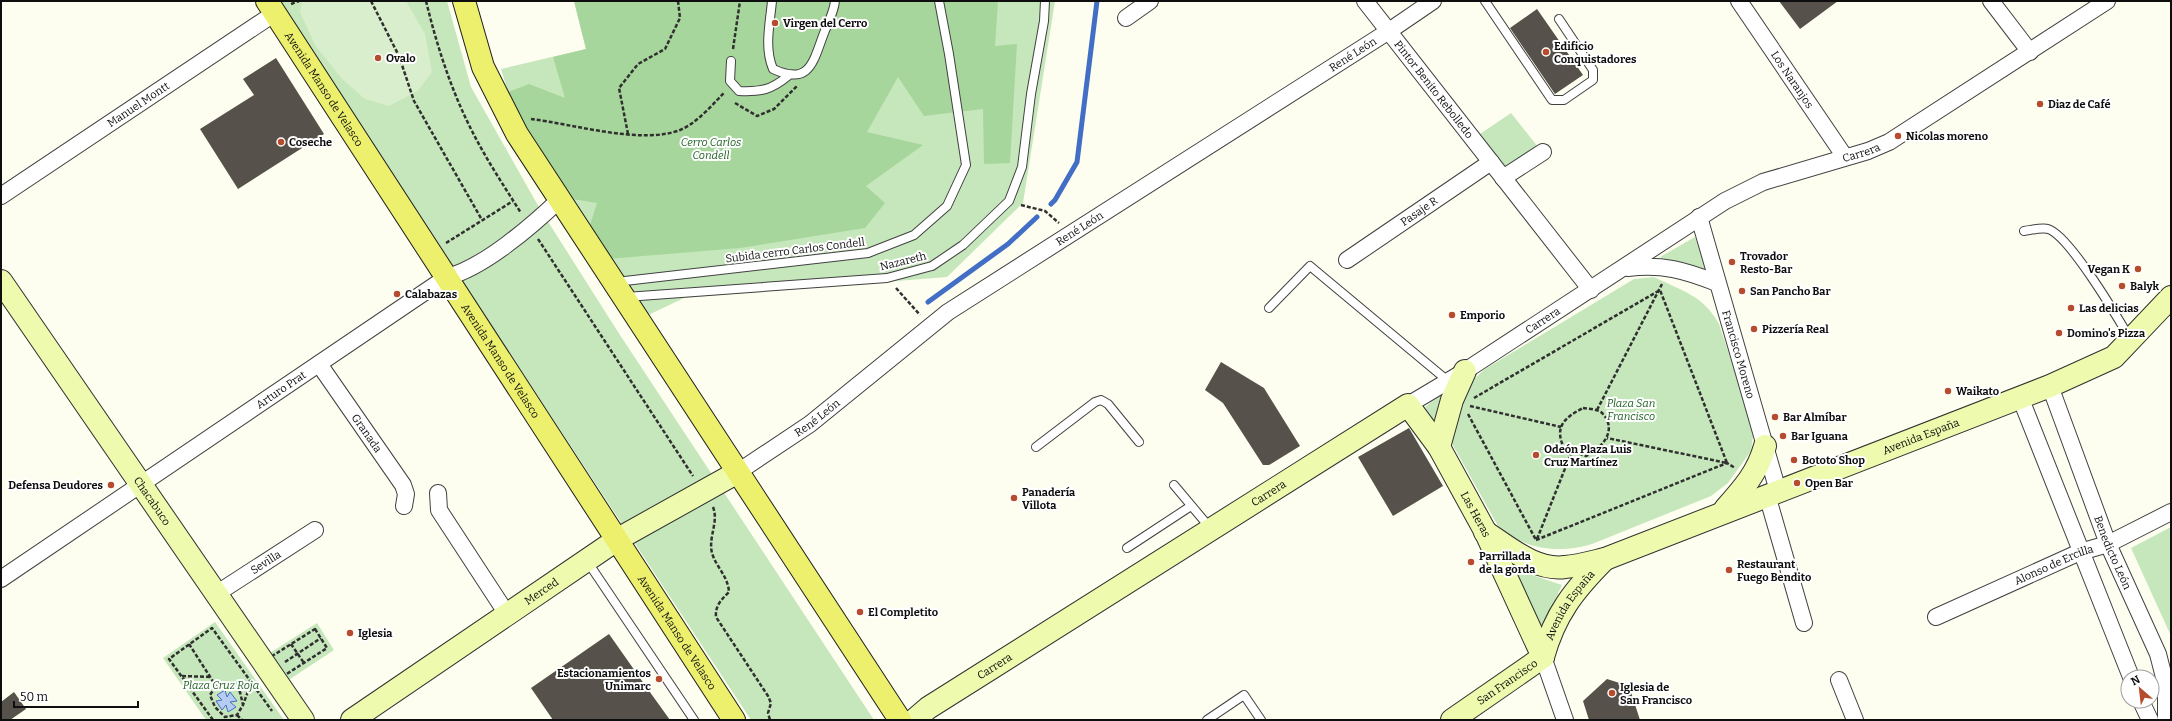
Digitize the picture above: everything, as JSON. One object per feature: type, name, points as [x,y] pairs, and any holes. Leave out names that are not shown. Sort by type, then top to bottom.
[{"type":"main road","points":[[464,1],[483,67],[507,117],[559,200],[900,720]]},
{"type":"main road","name":"Avenida Manso de Velasco","points":[[271,7],[618,539],[734,720]]},
{"type":"main road","name":"Chacabuco","points":[[1,282],[303,720]]},
{"type":"main road","name":"Avenida España","points":[[1485,531],[1528,560],[1564,568],[1605,559],[2050,386],[2114,357],[2171,297]]},
{"type":"main road","points":[[1439,447],[1457,389]]},
{"type":"main road","name":"Las Heras","points":[[1408,405],[1439,447],[1485,531],[1543,657]]},
{"type":"main road","name":"Carrera","points":[[914,720],[928,708],[1408,405]]},
{"type":"main road","points":[[1721,513],[1752,478],[1757,469],[1765,446]]},
{"type":"main road","name":"Merced","points":[[352,720],[618,539],[738,472]]},
{"type":"main road","name":"Avenida España","points":[[1543,657],[1550,632],[1562,607],[1581,583],[1605,559]]},
{"type":"main road","name":"San Francisco","points":[[1452,720],[1543,657]]},
{"type":"street","points":[[1126,18],[1150,1]]},
{"type":"street","name":"Pintor Benito Rebolledo","points":[[1365,1],[1590,290]]},
{"type":"street","name":"René León","points":[[738,472],[810,424],[930,325],[1389,31],[1433,1]]},
{"type":"street","name":"Los Naranjos","points":[[1739,1],[1845,157]]},
{"type":"street","points":[[1990,1],[2030,52]]},
{"type":"street","name":"Carrera","points":[[1408,405],[1457,389],[1590,290],[1624,269],[1699,217],[1744,191],[1763,182],[1879,147],[1899,137],[2107,1]]},
{"type":"street","name":"Manuel Montt","points":[[1,196],[271,7]]},
{"type":"street","points":[[1504,178],[1543,152]]},
{"type":"street","name":"Pasaje R","points":[[1347,260],[1491,162]]},
{"type":"street","name":"Arturo Prat","points":[[1,579],[447,277],[461,273],[530,227],[559,200]]},
{"type":"street","name":"Francisco Moreno","points":[[1699,217],[1765,446],[1772,493],[1804,623]]},
{"type":"street","name":"Carrera","points":[[1624,269],[1651,265],[1670,267],[1690,272],[1717,283]]},
{"type":"street","name":"Granada","points":[[319,364],[403,485],[406,494],[404,506]]},
{"type":"street","name":"Benedicto León","points":[[2050,386],[2108,544],[2158,654],[2166,685],[2168,714]]},
{"type":"street","points":[[2020,397],[2080,552],[2128,669]]},
{"type":"street","points":[[438,493],[439,510],[508,614]]},
{"type":"street","name":"Alonso de Ercilla","points":[[1936,617],[2080,552],[2108,544],[2171,512]]},
{"type":"street","name":"Sevilla","points":[[216,594],[315,530]]},
{"type":"street","name":"Las Heras","points":[[1543,657],[1565,720]]},
{"type":"street","points":[[1840,680],[1855,720]]},
{"type":"street","points":[[2145,709],[2151,720],[2168,714]]},
{"type":"lane","points":[[772,1],[768,38],[769,60],[773,69],[788,76]]},
{"type":"lane","points":[[731,61],[730,81],[739,91],[758,92],[776,86],[788,76],[801,74],[811,66],[835,1]]},
{"type":"lane","name":"Subida cerro Carlos Condell","points":[[618,290],[868,253],[914,234],[947,206],[966,165],[939,1]]},
{"type":"lane","name":"Nazareth","points":[[618,290],[887,278],[932,266],[963,245],[1009,201],[1022,167],[1031,94],[1044,22],[1045,1]]},
{"type":"lane","points":[[1485,1],[1552,100],[1564,100],[1593,80],[1593,70],[1559,20]]},
{"type":"lane","points":[[2024,231],[2048,229],[2062,238],[2115,312],[2131,340]]},
{"type":"lane","points":[[1269,308],[1310,266],[1457,389]]},
{"type":"lane","points":[[1036,447],[1094,402],[1101,400],[1108,404],[1139,442]]},
{"type":"lane","points":[[1174,485],[1211,530]]},
{"type":"lane","points":[[1127,548],[1191,506]]},
{"type":"lane","points":[[586,560],[694,720]]},
{"type":"lane","points":[[1207,720],[1244,695],[1261,720]]},
{"type":"path","points":[[371,1],[399,56],[414,101],[482,220]]},
{"type":"path","points":[[426,1],[439,51],[457,99],[472,132],[530,227],[704,491],[711,504],[716,517],[711,546],[712,554],[726,577],[729,592],[715,610],[716,617],[768,696],[771,703],[768,713],[770,720]]},
{"type":"path","points":[[628,134],[619,88],[638,64],[665,49],[680,18],[678,1]]},
{"type":"path","points":[[731,61],[740,1]]},
{"type":"path","points":[[507,117],[642,136],[662,136],[681,130],[698,120],[726,92]]},
{"type":"path","points":[[442,245],[513,200]]},
{"type":"path","points":[[1009,201],[1045,211],[1071,234]]},
{"type":"path","points":[[887,278],[930,325]]},
{"type":"path","points":[[1457,389],[1660,290]]},
{"type":"path","points":[[1596,410],[1660,290]]},
{"type":"path","points":[[1660,290],[1727,463]]},
{"type":"path","points":[[1457,389],[1561,426]]},
{"type":"path","points":[[1457,389],[1536,540]]},
{"type":"path","points":[[1582,408],[1596,410],[1603,414],[1608,426],[1607,438],[1599,450],[1586,456],[1564,448],[1560,439],[1561,426],[1568,416],[1582,408]]},
{"type":"path","points":[[1607,438],[1727,463],[1752,478]]},
{"type":"path","points":[[1528,560],[1572,451]]},
{"type":"path","points":[[1536,540],[1727,463]]},
{"type":"path","points":[[213,720],[169,659],[212,628],[273,714]]},
{"type":"path","points":[[315,629],[321,638],[327,648],[282,677],[269,658],[315,629]]},
{"type":"path","points":[[275,668],[321,638]]},
{"type":"path","points":[[189,644],[216,686]]},
{"type":"path","points":[[291,644],[304,663]]},
{"type":"path","points":[[182,676],[211,677]]},
{"type":"path","points":[[238,715],[225,717],[215,707],[210,695],[216,686],[230,683],[251,683]]},
{"type":"path","points":[[230,683],[240,692],[243,705]]},
{"type":"path","points":[[238,715],[251,683]]},
{"type":"path","points":[[238,715],[242,720]]},
{"type":"green space","points":[[278,1],[447,1],[471,87],[540,209],[618,332],[874,720],[751,720]]},
{"type":"green space","name":"Ovalo","points":[[302,1],[406,1],[425,34],[432,72],[418,91],[389,106],[365,99],[342,79],[315,45],[300,12]]},
{"type":"green space","name":"Cerro Carlos Condell","points":[[574,1],[1055,1],[1023,203],[947,277],[684,298],[642,318],[513,108],[501,69],[586,49]]},
{"type":"green space","name":"Cerro Carlos Condell","points":[[574,1],[998,1],[995,46],[1017,44],[1010,163],[984,164],[983,109],[924,116],[898,77],[867,132],[923,145],[866,186],[885,203],[865,228],[740,248],[607,259],[588,231],[597,203],[566,198],[533,150],[508,92],[529,84],[565,98],[553,57],[586,49]]},
{"type":"green space","points":[[1511,113],[1538,147],[1505,169],[1480,134]]},
{"type":"green space","points":[[1695,237],[1708,274],[1660,257]]},
{"type":"green space","name":"Plaza San Francisco","points":[[1654,277],[1683,290],[1699,300],[1713,314],[1719,324],[1751,420],[1753,437],[1751,451],[1728,483],[1711,496],[1592,544],[1567,549],[1555,549],[1531,545],[1519,540],[1498,526],[1450,440],[1452,422],[1473,380],[1485,369],[1634,279]]},
{"type":"green space","points":[[1443,393],[1435,422],[1425,407]]},
{"type":"green space","points":[[2171,527],[2171,636],[2131,548]]},
{"type":"green space","points":[[1511,565],[1529,574],[1562,585],[1540,631]]},
{"type":"green space","name":"Plaza Cruz Roja","points":[[215,622],[284,720],[206,720],[163,658]]},
{"type":"green space","points":[[317,623],[334,650],[275,689],[256,662]]},
{"type":"water","points":[[225,690],[227,697],[230,692],[237,701],[230,702],[236,707],[228,712],[226,705],[222,710],[216,701],[222,700],[217,695]]},
{"type":"building","points":[[1779,1],[1838,1],[1800,29]]},
{"type":"building","name":"Edificio Conquistadores","points":[[1537,9],[1583,75],[1555,94],[1510,28]]},
{"type":"building","points":[[276,58],[324,134],[238,189],[200,129],[254,95],[243,79]]},
{"type":"building","points":[[1221,362],[1264,388],[1300,446],[1269,465],[1263,465],[1223,403],[1205,390]]},
{"type":"building","points":[[1409,428],[1443,486],[1393,516],[1358,457]]},
{"type":"building","points":[[609,634],[670,720],[553,720],[531,688]]},
{"type":"building","name":"Iglesia de San Francisco","points":[[1607,679],[1629,686],[1640,720],[1589,720],[1583,701]]},
{"type":"building","points":[[14,692],[26,709],[10,720],[1,720],[1,702]]},
{"type":"waterway","points":[[1051,204],[1055,200],[1077,162],[1097,1]]},
{"type":"waterway","points":[[928,302],[1008,244],[1037,217]]},
{"type":"place","name":"Virgen del Cerro","points":[[775,23]]},
{"type":"place","name":"Edificio Conquistadores","points":[[1546,52]]},
{"type":"place","name":"Ovalo","points":[[378,58]]},
{"type":"place","name":"Diaz de Café","points":[[2040,104]]},
{"type":"place","name":"Nicolas moreno","points":[[1898,136]]},
{"type":"place","name":"Coseche","points":[[281,142]]},
{"type":"place","name":"Trovador Resto-Bar","points":[[1732,262]]},
{"type":"place","name":"Vegan K","points":[[2138,269]]},
{"type":"place","name":"Balyk","points":[[2122,286]]},
{"type":"place","name":"San Pancho Bar","points":[[1742,291]]},
{"type":"place","name":"Calabazas","points":[[397,294]]},
{"type":"place","name":"Las delicias","points":[[2071,308]]},
{"type":"place","name":"Emporio","points":[[1452,315]]},
{"type":"place","name":"Pizzería Real","points":[[1754,329]]},
{"type":"place","name":"Domino's Pizza","points":[[2059,333]]},
{"type":"place","name":"Waikato","points":[[1948,391]]},
{"type":"place","name":"Bar Almíbar","points":[[1775,417]]},
{"type":"place","name":"Bar Iguana","points":[[1783,436]]},
{"type":"place","name":"Odeón Plaza Luis Cruz Martínez","points":[[1536,455]]},
{"type":"place","name":"Bototo Shop","points":[[1794,460]]},
{"type":"place","name":"Open Bar","points":[[1797,483]]},
{"type":"place","name":"Defensa Deudores","points":[[111,485]]},
{"type":"place","name":"Panadería Villota","points":[[1014,498]]},
{"type":"place","name":"Parrillada de la gorda","points":[[1471,562]]},
{"type":"place","name":"Restaurant Fuego Bendito","points":[[1729,570]]},
{"type":"place","name":"El Completito","points":[[860,612]]},
{"type":"place","name":"Iglesia","points":[[350,633]]},
{"type":"place","name":"Estacionamientos Unimarc","points":[[659,679]]},
{"type":"place","name":"Iglesia de San Francisco","points":[[1612,693]]}]
